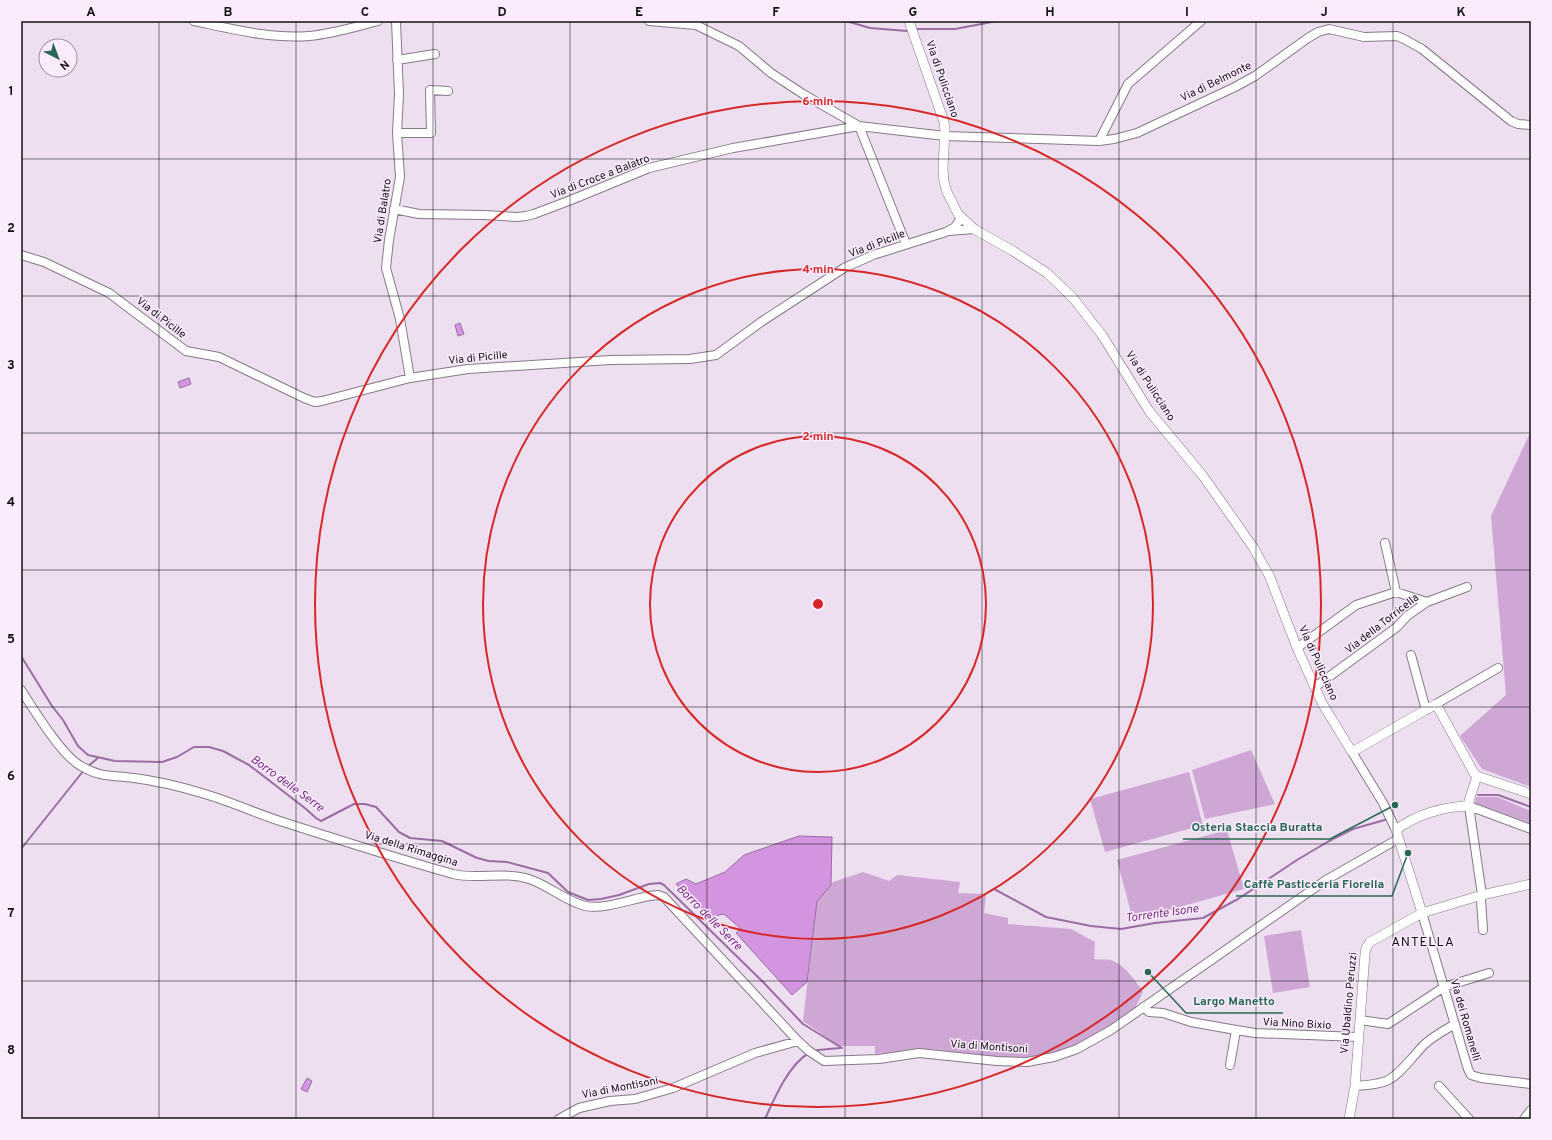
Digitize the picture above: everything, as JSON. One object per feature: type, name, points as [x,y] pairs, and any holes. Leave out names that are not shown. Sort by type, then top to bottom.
[{"type":"street","points":[[194,21],[253,33],[309,36],[339,31],[378,21]]},
{"type":"street","name":"Via di Balatro","points":[[396,21],[399,94],[397,133],[400,177],[386,268],[400,319],[410,378]]},
{"type":"street","points":[[649,21],[696,25],[740,46],[771,73],[803,94],[859,126],[906,244]]},
{"type":"street","name":"Via di Pulicciano","points":[[909,21],[944,122],[944,182],[947,192],[961,218],[974,229],[1019,254],[1048,273],[1062,285],[1092,321],[1115,354],[1149,411],[1199,471],[1253,547],[1269,575],[1297,648],[1322,703],[1383,803],[1390,816],[1397,835]]},
{"type":"street","points":[[1099,141],[1128,84],[1201,21]]},
{"type":"street","name":"Via di Belmonte","points":[[859,126],[944,136],[1099,141],[1114,140],[1137,133],[1235,88],[1255,76],[1308,38],[1318,32],[1329,30],[1364,37],[1397,36],[1404,39],[1422,49],[1511,121],[1518,124],[1531,125]]},
{"type":"street","points":[[397,60],[435,54]]},
{"type":"street","points":[[397,133],[431,133],[430,90],[448,91]]},
{"type":"street","name":"Via di Croce a Balatro","points":[[394,209],[419,214],[517,217],[530,215],[650,168],[733,148],[859,126]]},
{"type":"street","name":"Via di Picille","points":[[946,232],[955,226],[961,218]]},
{"type":"street","name":"Via di Picille","points":[[21,255],[44,262],[109,293],[186,351],[219,357],[315,402],[410,378],[468,369],[611,360],[690,359],[716,355],[760,322],[839,271],[872,255],[906,244],[946,232],[974,229]]},
{"type":"street","points":[[1385,543],[1396,592]]},
{"type":"street","name":"Via della Torricella","points":[[1315,687],[1397,627],[1407,616],[1427,602],[1467,586]]},
{"type":"street","points":[[1297,648],[1356,605],[1396,592],[1427,602]]},
{"type":"street","points":[[1411,655],[1426,710]]},
{"type":"street","points":[[1352,752],[1498,668]]},
{"type":"street","name":"Via della Rimaggina","points":[[21,690],[57,742],[72,760],[83,768],[99,775],[134,778],[172,785],[207,794],[283,822],[455,874],[515,876],[530,879],[576,903],[585,906],[598,907],[649,896],[658,895],[664,897],[798,1041]]},
{"type":"street","points":[[1436,704],[1471,769],[1477,776],[1531,794]]},
{"type":"street","points":[[1477,776],[1469,801],[1482,895],[1483,930]]},
{"type":"street","points":[[1422,913],[1397,835],[1402,825],[1433,812],[1454,806],[1470,806],[1531,829]]},
{"type":"street","name":"Via di Montisoni","points":[[559,1119],[579,1108],[610,1101],[635,1099],[674,1088],[755,1053],[798,1041],[811,1053],[824,1061],[879,1059],[919,1053],[997,1061],[1027,1062],[1054,1057],[1077,1049],[1111,1030],[1326,880],[1397,835]]},
{"type":"street","name":"Via Ubaldino Peruzzi","points":[[1349,1119],[1355,1086],[1366,948],[1370,942],[1422,913],[1482,895],[1531,884]]},
{"type":"street","name":"Via dei Romanelli","points":[[1422,913],[1468,1069],[1471,1074],[1481,1078],[1531,1084]]},
{"type":"street","points":[[1360,1020],[1388,1024],[1444,987],[1489,973]]},
{"type":"street","name":"Via Nino Bixio","points":[[1143,1007],[1149,1012],[1163,1013],[1191,1022],[1255,1033],[1358,1037]]},
{"type":"street","points":[[1355,1086],[1371,1085],[1392,1079],[1399,1074],[1426,1043],[1455,1024]]},
{"type":"street","points":[[1230,1065],[1236,1030]]},
{"type":"street","points":[[1439,1086],[1469,1119]]},
{"type":"street","points":[[1524,1119],[1531,1110]]},
{"type":"shaded area","points":[[460,323],[464,334],[458,336],[455,325]]},
{"type":"shaded area","points":[[189,378],[191,384],[180,388],[178,382]]},
{"type":"shaded area","points":[[1531,431],[1531,787],[1482,769],[1460,736],[1506,695],[1491,516]]},
{"type":"shaded area","points":[[1251,750],[1275,804],[1205,819],[1192,770]]},
{"type":"shaded area","points":[[1189,772],[1203,825],[1105,852],[1090,799]]},
{"type":"shaded area","points":[[1476,797],[1497,797],[1531,811],[1531,823],[1475,803]]},
{"type":"shaded area","points":[[1227,830],[1244,889],[1133,920],[1117,860]]},
{"type":"shaded area","points":[[799,836],[832,837],[831,885],[817,901],[807,982],[792,995],[736,933],[741,929],[724,914],[710,917],[676,884],[686,879],[696,884],[725,872],[744,855]]},
{"type":"shaded area","points":[[863,872],[889,881],[897,875],[960,882],[958,893],[986,894],[984,913],[1008,918],[1008,924],[1071,929],[1095,942],[1094,959],[1110,960],[1120,965],[1133,978],[1143,992],[1134,1010],[1080,1043],[1054,1054],[1035,1057],[993,1058],[931,1049],[875,1054],[875,1046],[839,1046],[803,1021],[817,901],[833,882]]},
{"type":"shaded area","points":[[1301,930],[1310,987],[1273,993],[1264,936]]},
{"type":"shaded area","points":[[307,1078],[312,1081],[307,1092],[301,1089]]},
{"type":"waterway","points":[[846,21],[870,28],[907,31]]},
{"type":"waterway","points":[[916,29],[955,29],[997,21]]},
{"type":"waterway","name":"Borro delle Serre","points":[[21,656],[52,706],[63,720],[78,746],[88,755],[115,761],[162,762],[177,757],[194,747],[209,747],[223,751],[249,765],[321,821],[354,804],[365,804],[376,807],[399,832],[410,838],[442,841],[477,858],[489,861],[507,862],[548,873],[568,892],[588,900],[619,895],[649,884],[660,883],[664,885],[763,982],[803,1024],[842,1048]]},
{"type":"waterway","points":[[87,767],[98,758]]},
{"type":"waterway","points":[[21,849],[84,770]]},
{"type":"waterway","name":"Torrente Isone","points":[[1478,795],[1498,795],[1531,807]]},
{"type":"waterway","name":"Torrente Isone","points":[[994,889],[1046,917],[1091,926],[1121,929],[1155,923],[1203,918],[1238,899],[1329,841],[1353,829],[1388,819]]},
{"type":"waterway","points":[[813,1052],[818,1050],[840,1048]]},
{"type":"waterway","points":[[765,1119],[789,1073],[795,1065],[809,1053]]},
{"type":"place","name":"Osteria Staccia Buratta","points":[[1395,805]]},
{"type":"place","name":"Caffè Pasticceria Fiorella","points":[[1408,853]]},
{"type":"place","name":"Largo Manetto","points":[[1148,972]]},
{"type":"district","name":"ANTELLA","points":[[1423,943]]}]
